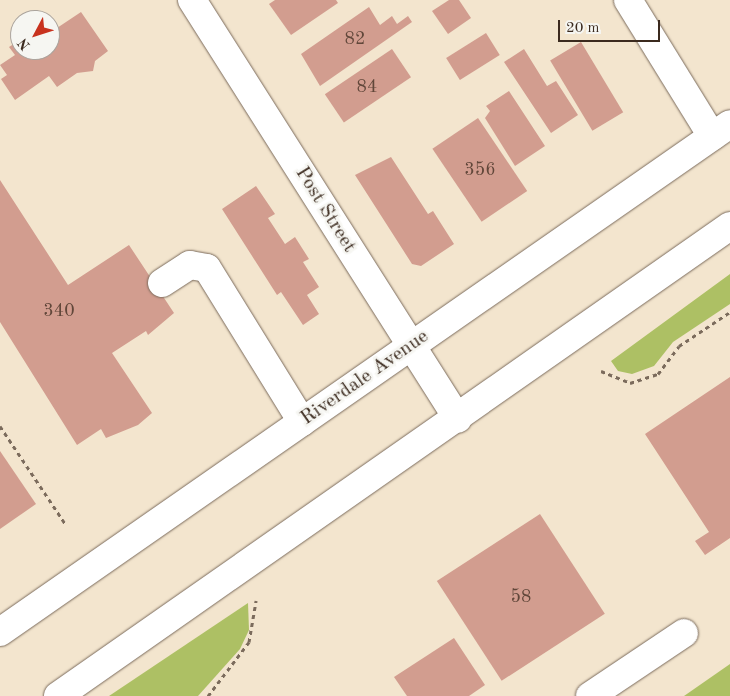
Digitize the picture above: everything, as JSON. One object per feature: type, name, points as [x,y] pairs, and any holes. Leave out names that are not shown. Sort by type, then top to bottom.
[{"type":"main road","name":"Post Street","points":[[192,0],[458,419]]},
{"type":"main road","points":[[628,0],[721,130]]},
{"type":"main road","name":"Riverdale Avenue","points":[[0,632],[721,130]]},
{"type":"main road","points":[[58,696],[458,419],[730,226]]},
{"type":"main road","points":[[162,283],[190,266],[207,268],[302,422]]},
{"type":"main road","points":[[590,696],[684,633]]},
{"type":"path","points":[[601,371],[630,383],[658,374],[679,346],[730,312]]},
{"type":"path","points":[[0,426],[66,525]]},
{"type":"path","points":[[208,696],[249,642],[256,601]]},
{"type":"green space","points":[[730,274],[730,304],[673,342],[654,366],[632,374],[618,371],[611,361]]},
{"type":"green space","points":[[248,603],[249,630],[240,649],[198,696],[109,696]]},
{"type":"green space","points":[[730,664],[730,696],[684,696]]},
{"type":"building","points":[[275,0],[336,0],[338,3],[291,35],[269,4]]},
{"type":"building","points":[[449,0],[459,0],[471,18],[448,34],[432,11]]},
{"type":"building","points":[[369,7],[380,25],[392,16],[397,24],[408,16],[412,22],[320,86],[301,54]]},
{"type":"building","points":[[81,12],[108,51],[95,61],[93,71],[77,73],[57,87],[49,76],[15,100],[1,79],[7,75],[0,65],[10,58],[10,60],[60,60],[60,26]]},
{"type":"building","points":[[486,33],[500,55],[460,80],[446,58]]},
{"type":"building","points":[[581,42],[623,112],[592,131],[550,61]]},
{"type":"building","points":[[392,49],[411,77],[344,122],[325,94]]},
{"type":"building","points":[[524,49],[547,86],[556,81],[578,115],[551,133],[504,62]]},
{"type":"building","points":[[509,91],[545,146],[515,166],[485,118],[490,111],[486,106]]},
{"type":"building","points":[[478,118],[527,191],[482,222],[432,149]]},
{"type":"building","points":[[391,157],[428,214],[433,211],[454,244],[421,266],[412,264],[355,175]]},
{"type":"building","points":[[0,180],[68,285],[129,245],[174,313],[148,335],[146,331],[112,353],[152,413],[138,425],[106,438],[101,429],[77,445],[0,322]]},
{"type":"building","points":[[256,186],[275,214],[268,218],[285,244],[295,237],[309,259],[303,262],[319,287],[307,295],[319,314],[303,325],[281,292],[277,295],[222,209]]},
{"type":"building","points":[[730,377],[730,538],[705,555],[695,541],[709,532],[645,434]]},
{"type":"building","points":[[0,451],[36,504],[0,529]]},
{"type":"building","points":[[540,514],[605,614],[502,681],[437,581]]},
{"type":"building","points":[[454,638],[485,685],[469,696],[407,696],[394,677]]}]
